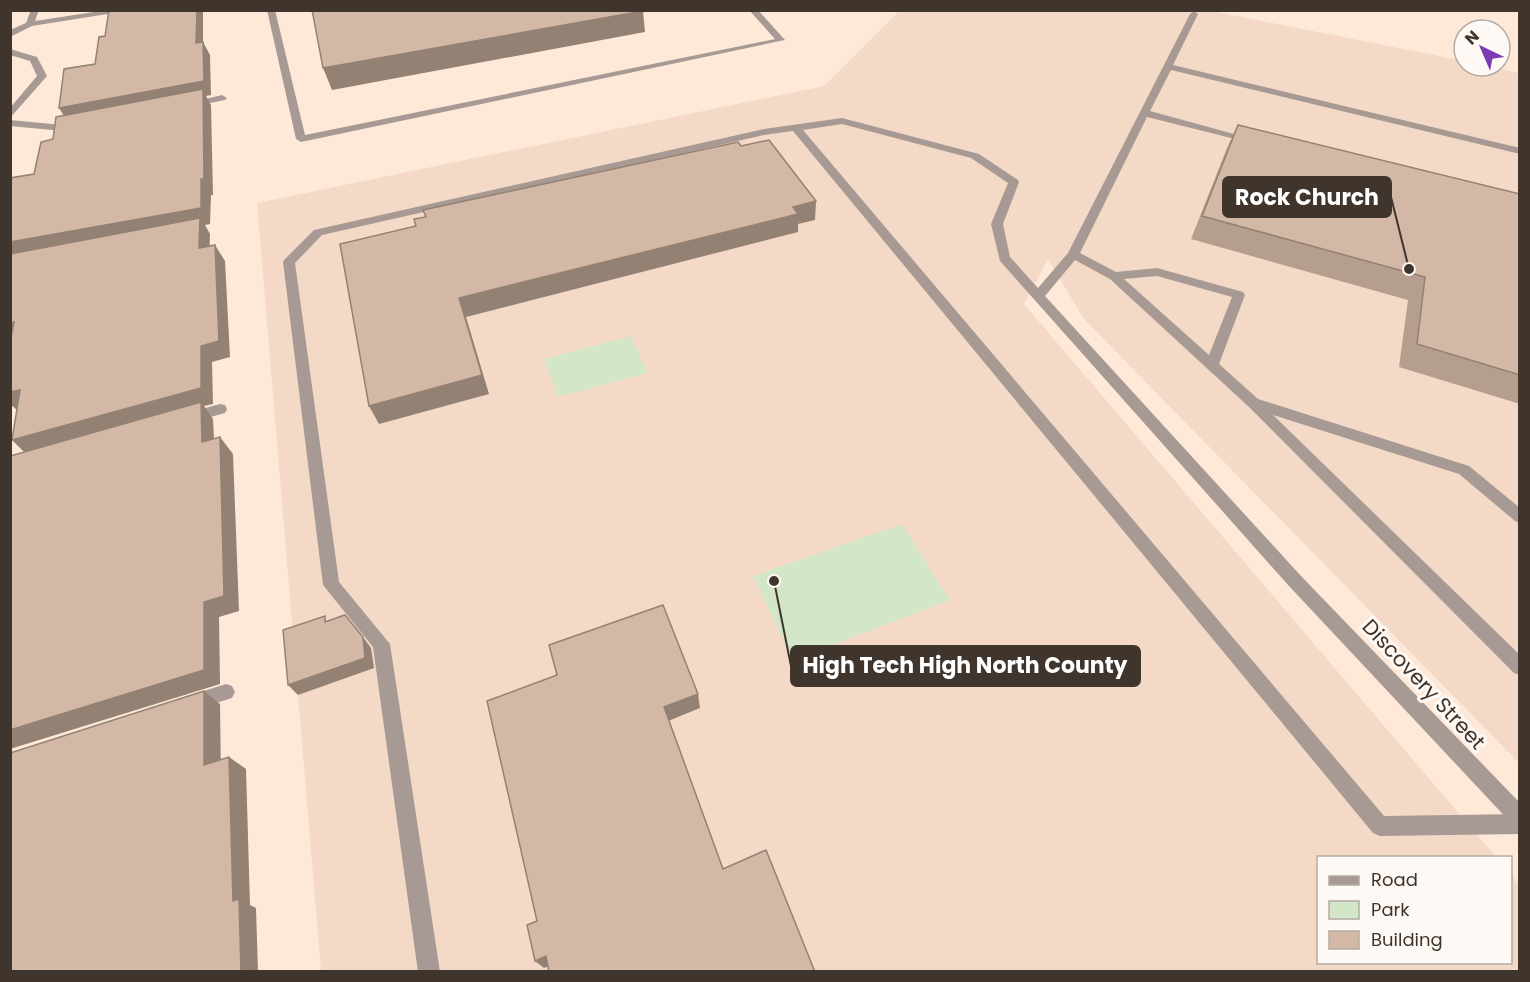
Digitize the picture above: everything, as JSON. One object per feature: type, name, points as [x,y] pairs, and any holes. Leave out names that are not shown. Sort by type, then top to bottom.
[{"type":"street","points":[[30,24],[35,10]]},
{"type":"street","points":[[10,34],[30,24],[129,10]]},
{"type":"street","points":[[271,10],[301,139],[780,40],[753,10]]},
{"type":"street","points":[[1038,296],[1073,254],[1194,14]]},
{"type":"street","points":[[10,52],[34,59],[42,76],[10,115]]},
{"type":"street","points":[[1167,66],[1520,152]]},
{"type":"street","points":[[176,107],[222,98]]},
{"type":"street","points":[[1144,113],[1259,142]]},
{"type":"street","name":"Discovery Street","points":[[795,127],[842,121],[975,156],[1014,182],[997,224],[1004,258],[1295,580],[1520,818]]},
{"type":"street","points":[[10,123],[63,129],[85,124]]},
{"type":"street","points":[[429,972],[381,644],[331,585],[289,262],[318,232],[795,127],[1380,826],[1520,824]]},
{"type":"street","points":[[1073,254],[1114,276],[1212,365],[1520,667]]},
{"type":"street","points":[[1114,276],[1157,272],[1239,295],[1212,365]]},
{"type":"street","points":[[1253,403],[1464,470],[1520,517]]},
{"type":"street","points":[[176,422],[220,410]]},
{"type":"street","points":[[181,706],[226,692]]},
{"type":"shaded area","points":[[899,11],[1212,11],[1452,59],[1452,78],[1512,78],[1512,71],[1519,73],[1519,763],[1084,319],[1048,259],[1024,304],[1495,856],[1317,856],[1317,964],[1512,964],[1512,875],[1519,885],[1519,971],[321,971],[257,203],[824,86]]},
{"type":"green space","points":[[631,336],[647,373],[558,397],[544,359]]},
{"type":"green space","points":[[902,524],[950,600],[793,660],[753,576]]},
{"type":"building","points":[[109,10],[197,10],[196,43],[203,42],[204,81],[59,108],[64,69],[95,64],[99,37],[105,36]]},
{"type":"building","points":[[312,10],[642,10],[643,11],[323,68]]},
{"type":"building","points":[[203,89],[204,179],[201,179],[201,208],[10,242],[10,178],[34,174],[41,142],[53,139],[56,117]]},
{"type":"building","points":[[1238,125],[1520,194],[1520,375],[1417,344],[1425,277],[1202,216]]},
{"type":"building","points":[[769,140],[816,201],[793,207],[798,214],[459,298],[482,375],[369,406],[340,244],[416,226],[414,219],[426,217],[423,210],[738,142],[741,146]]},
{"type":"building","points":[[200,218],[199,248],[215,245],[219,341],[201,346],[201,388],[12,440],[20,390],[10,392],[10,342],[14,322],[10,323],[10,254]]},
{"type":"building","points":[[201,402],[202,442],[220,437],[224,596],[204,602],[204,670],[10,730],[10,456]]},
{"type":"building","points":[[663,605],[698,694],[664,707],[723,869],[766,850],[815,972],[549,972],[546,956],[535,961],[527,925],[537,921],[487,701],[557,675],[549,645]]},
{"type":"building","points":[[345,615],[363,637],[365,658],[288,685],[283,630],[325,616],[325,622]]},
{"type":"building","points":[[204,691],[204,765],[229,757],[233,901],[239,899],[241,972],[10,972],[10,753]]},
{"type":"place","name":"Rock Church","points":[[1409,269]]},
{"type":"place","name":"High Tech High North County","points":[[774,581]]}]
